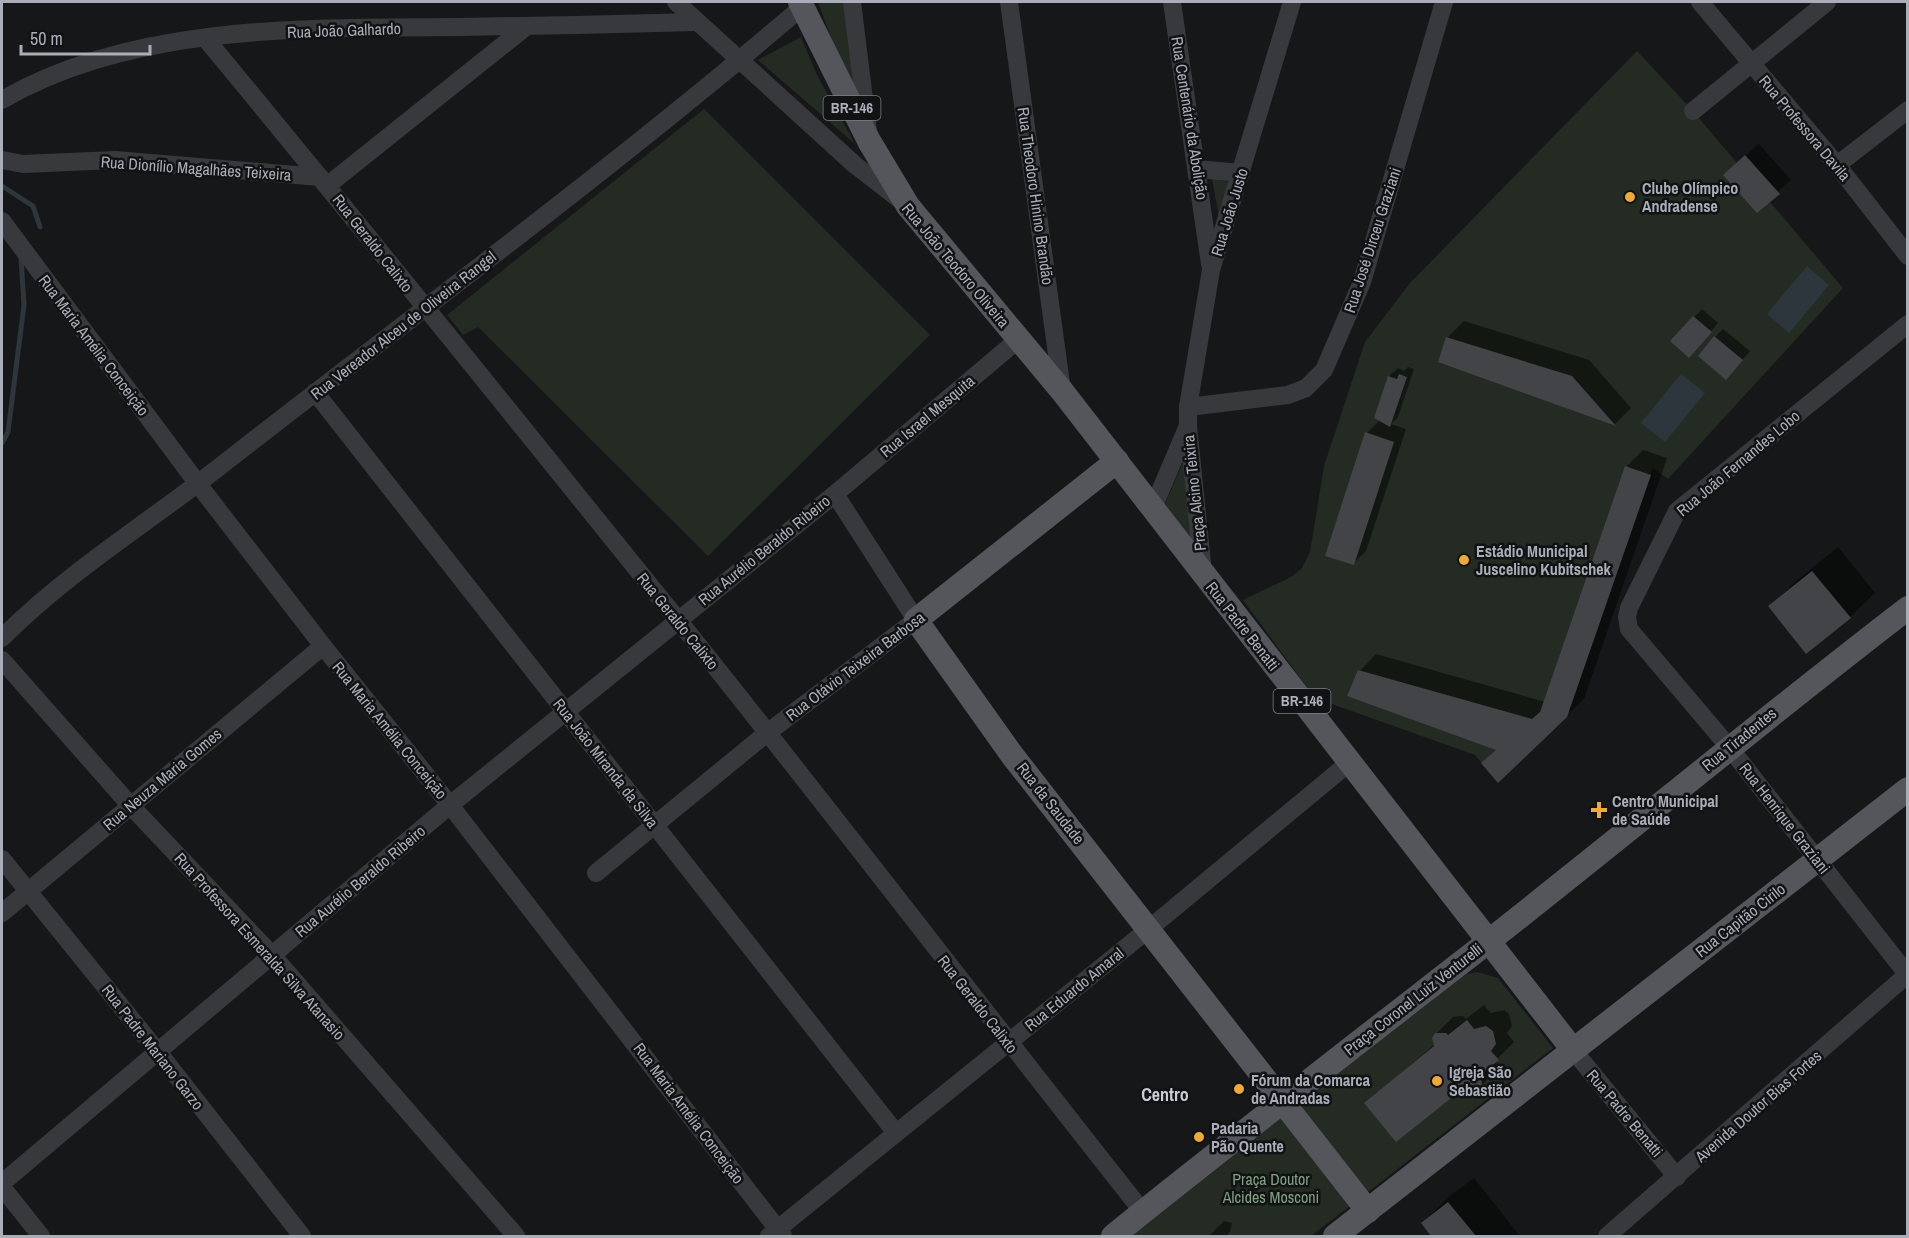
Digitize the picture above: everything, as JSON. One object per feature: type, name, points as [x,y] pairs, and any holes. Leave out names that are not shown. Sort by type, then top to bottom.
[{"type":"main road","name":"BR-146","points":[[801,4],[869,141],[908,206]]},
{"type":"main road","name":"Rua João Teodoro Oliveira","points":[[908,206],[1019,339]]},
{"type":"main road","name":"Rua Padre Benatti","points":[[1019,339],[1117,461],[1203,575],[1489,941]]},
{"type":"main road","name":"Rua Otávio Teixeira Barbosa","points":[[916,620],[1117,461]]},
{"type":"main road","name":"Rua Tiradentes","points":[[1489,941],[1729,747],[1908,608]]},
{"type":"main road","name":"Rua da Saudade","points":[[916,620],[1012,755],[1283,1100]]},
{"type":"main road","name":"Rua Capitão Cirilo","points":[[1573,1050],[1908,789]]},
{"type":"main road","name":"Praça Coronel Luiz Venturelli","points":[[1283,1100],[1489,941],[1573,1050]]},
{"type":"main road","points":[[1335,1236],[1573,1050]]},
{"type":"main road","points":[[1113,1236],[1283,1100],[1368,1211]]},
{"type":"street","name":"Rua João Teodoro Oliveira","points":[[676,2],[869,175],[908,206]]},
{"type":"street","points":[[852,2],[869,141],[869,175]]},
{"type":"street","name":"Rua Theodoro Hinino Brandão","points":[[1009,2],[1062,391]]},
{"type":"street","name":"Rua Centenário da Abolição","points":[[1172,2],[1211,270]]},
{"type":"street","name":"Rua João Justo","points":[[1188,426],[1188,407],[1211,270],[1292,2]]},
{"type":"street","name":"Rua José Dirceu Graziani","points":[[1188,407],[1288,395],[1306,388],[1324,370],[1362,282],[1444,2]]},
{"type":"street","name":"Rua Professora Davila","points":[[1700,2],[1837,165],[1908,256]]},
{"type":"street","points":[[1694,111],[1750,62],[1827,2]]},
{"type":"street","name":"Rua Vereador Alceu de Oliveira Rangel","points":[[2,638],[76,571],[198,484],[425,309],[740,60],[801,4]]},
{"type":"street","name":"Rua João Galhardo","points":[[2,100],[77,68],[129,51],[205,38],[338,28],[696,22]]},
{"type":"street","points":[[324,181],[527,26]]},
{"type":"street","name":"Rua Geraldo Calixto","points":[[205,38],[324,181],[677,620],[1143,1212]]},
{"type":"street","points":[[1837,165],[1908,110]]},
{"type":"street","name":"Rua Dionílio Magalhães Teixeira","points":[[2,160],[23,164],[115,160],[324,181]]},
{"type":"street","points":[[1198,170],[1240,174]]},
{"type":"street","name":"Rua Maria Amélia Conceição","points":[[2,221],[198,484],[322,646],[450,805],[635,1042],[777,1234]]},
{"type":"street","name":"Rua João Fernandes Lobo","points":[[1636,638],[1629,629],[1629,608],[1677,511],[1908,324]]},
{"type":"street","name":"Rua Israel Mesquita","points":[[835,494],[1019,339]]},
{"type":"street","name":"Rua João Miranda da Silva","points":[[315,392],[896,1133]]},
{"type":"street","name":"Praça Alcino Teixira","points":[[1153,508],[1188,426]]},
{"type":"street","name":"Praça Alcino Teixira","points":[[1188,426],[1203,575]]},
{"type":"street","name":"Rua Aurélio Beraldo Ribeiro","points":[[2,1185],[450,805],[835,494]]},
{"type":"street","name":"Rua da Saudade","points":[[835,494],[916,620]]},
{"type":"street","name":"Rua Otávio Teixeira Barbosa","points":[[596,873],[767,733],[916,620]]},
{"type":"street","name":"Rua Henrique Graziani","points":[[1636,638],[1729,747],[1907,974]]},
{"type":"street","name":"Rua Neuza Maria Gomes","points":[[2,913],[322,646]]},
{"type":"street","name":"Rua Professora Esmeralda Silva Atanasio","points":[[2,660],[130,805],[272,955],[516,1236]]},
{"type":"street","name":"Rua Eduardo Amaral","points":[[777,1234],[896,1133],[1150,928],[1350,762]]},
{"type":"street","name":"Rua Padre Mariano Garzo","points":[[2,859],[158,1052],[302,1236]]},
{"type":"street","name":"Avenida Doutor Bias Fortes","points":[[1607,1236],[1907,974]]},
{"type":"street","name":"Rua Padre Benatti","points":[[1573,1050],[1677,1177]]},
{"type":"street","points":[[2,1185],[41,1236]]},
{"type":"green space","points":[[818,2],[844,2],[860,99],[846,79]]},
{"type":"green space","points":[[801,37],[817,75],[855,144],[758,60]]},
{"type":"green space","points":[[1637,51],[1693,111],[1843,288],[1668,479],[1653,468],[1567,717],[1498,783],[1475,755],[1315,698],[1243,600],[1291,577],[1302,568],[1310,552],[1324,466],[1365,342],[1410,283]]},
{"type":"green space","points":[[704,109],[930,335],[708,556],[478,327],[463,335],[447,315]]},
{"type":"green space","points":[[1212,179],[1230,182],[1219,217]]},
{"type":"green space","points":[[1185,458],[1192,540],[1165,504]]},
{"type":"green space","points":[[1477,972],[1498,978],[1553,1048],[1368,1192],[1299,1103],[1460,979],[1467,974]]},
{"type":"green space","name":"Praça Doutor Alcides Mosconi","points":[[1282,1117],[1350,1206],[1311,1236],[1132,1236]]},
{"type":"shaded area","points":[[1807,266],[1829,285],[1789,333],[1767,314]]},
{"type":"shaded area","points":[[1681,374],[1705,393],[1665,442],[1641,423]]},
{"type":"building","points":[[1745,155],[1780,194],[1757,213],[1723,175]]},
{"type":"building","points":[[1693,316],[1712,332],[1689,358],[1670,341]]},
{"type":"building","points":[[1714,336],[1743,360],[1726,380],[1698,356]]},
{"type":"building","points":[[1446,337],[1572,376],[1616,426],[1438,362]]},
{"type":"building","points":[[1399,374],[1407,377],[1390,427],[1374,418],[1388,376],[1397,379]]},
{"type":"building","points":[[1365,432],[1394,442],[1354,565],[1325,556]]},
{"type":"building","points":[[1625,466],[1651,475],[1567,717],[1498,783],[1481,763],[1496,750],[1347,696],[1358,670],[1532,719],[1540,712]]},
{"type":"building","points":[[1812,571],[1851,618],[1806,654],[1768,606]]},
{"type":"building","name":"Igreja São Sebastião","points":[[1467,1020],[1474,1029],[1486,1026],[1493,1031],[1496,1044],[1491,1051],[1499,1060],[1480,1075],[1482,1083],[1480,1089],[1473,1092],[1465,1087],[1396,1142],[1364,1103],[1434,1046],[1432,1038],[1435,1033],[1448,1035]]},
{"type":"building","points":[[1448,1202],[1476,1236],[1431,1236],[1421,1223]]},
{"type":"waterway","points":[[2,186],[33,206],[40,227]]},
{"type":"waterway","points":[[2,443],[8,432],[24,305],[21,258]]},
{"type":"place","name":"Clube Olímpico Andradense","points":[[1630,197]]},
{"type":"place","name":"Estádio Municipal Juscelino Kubitschek","points":[[1464,560]]},
{"type":"place","name":"Centro Municipal de Saúde","points":[[1599,810]]},
{"type":"place","name":"Igreja São Sebastião","points":[[1437,1081]]},
{"type":"place","name":"Fórum da Comarca de Andradas","points":[[1239,1089]]},
{"type":"place","name":"Padaria Pão Quente","points":[[1199,1137]]},
{"type":"district","name":"Centro","points":[[1165,1095]]}]
